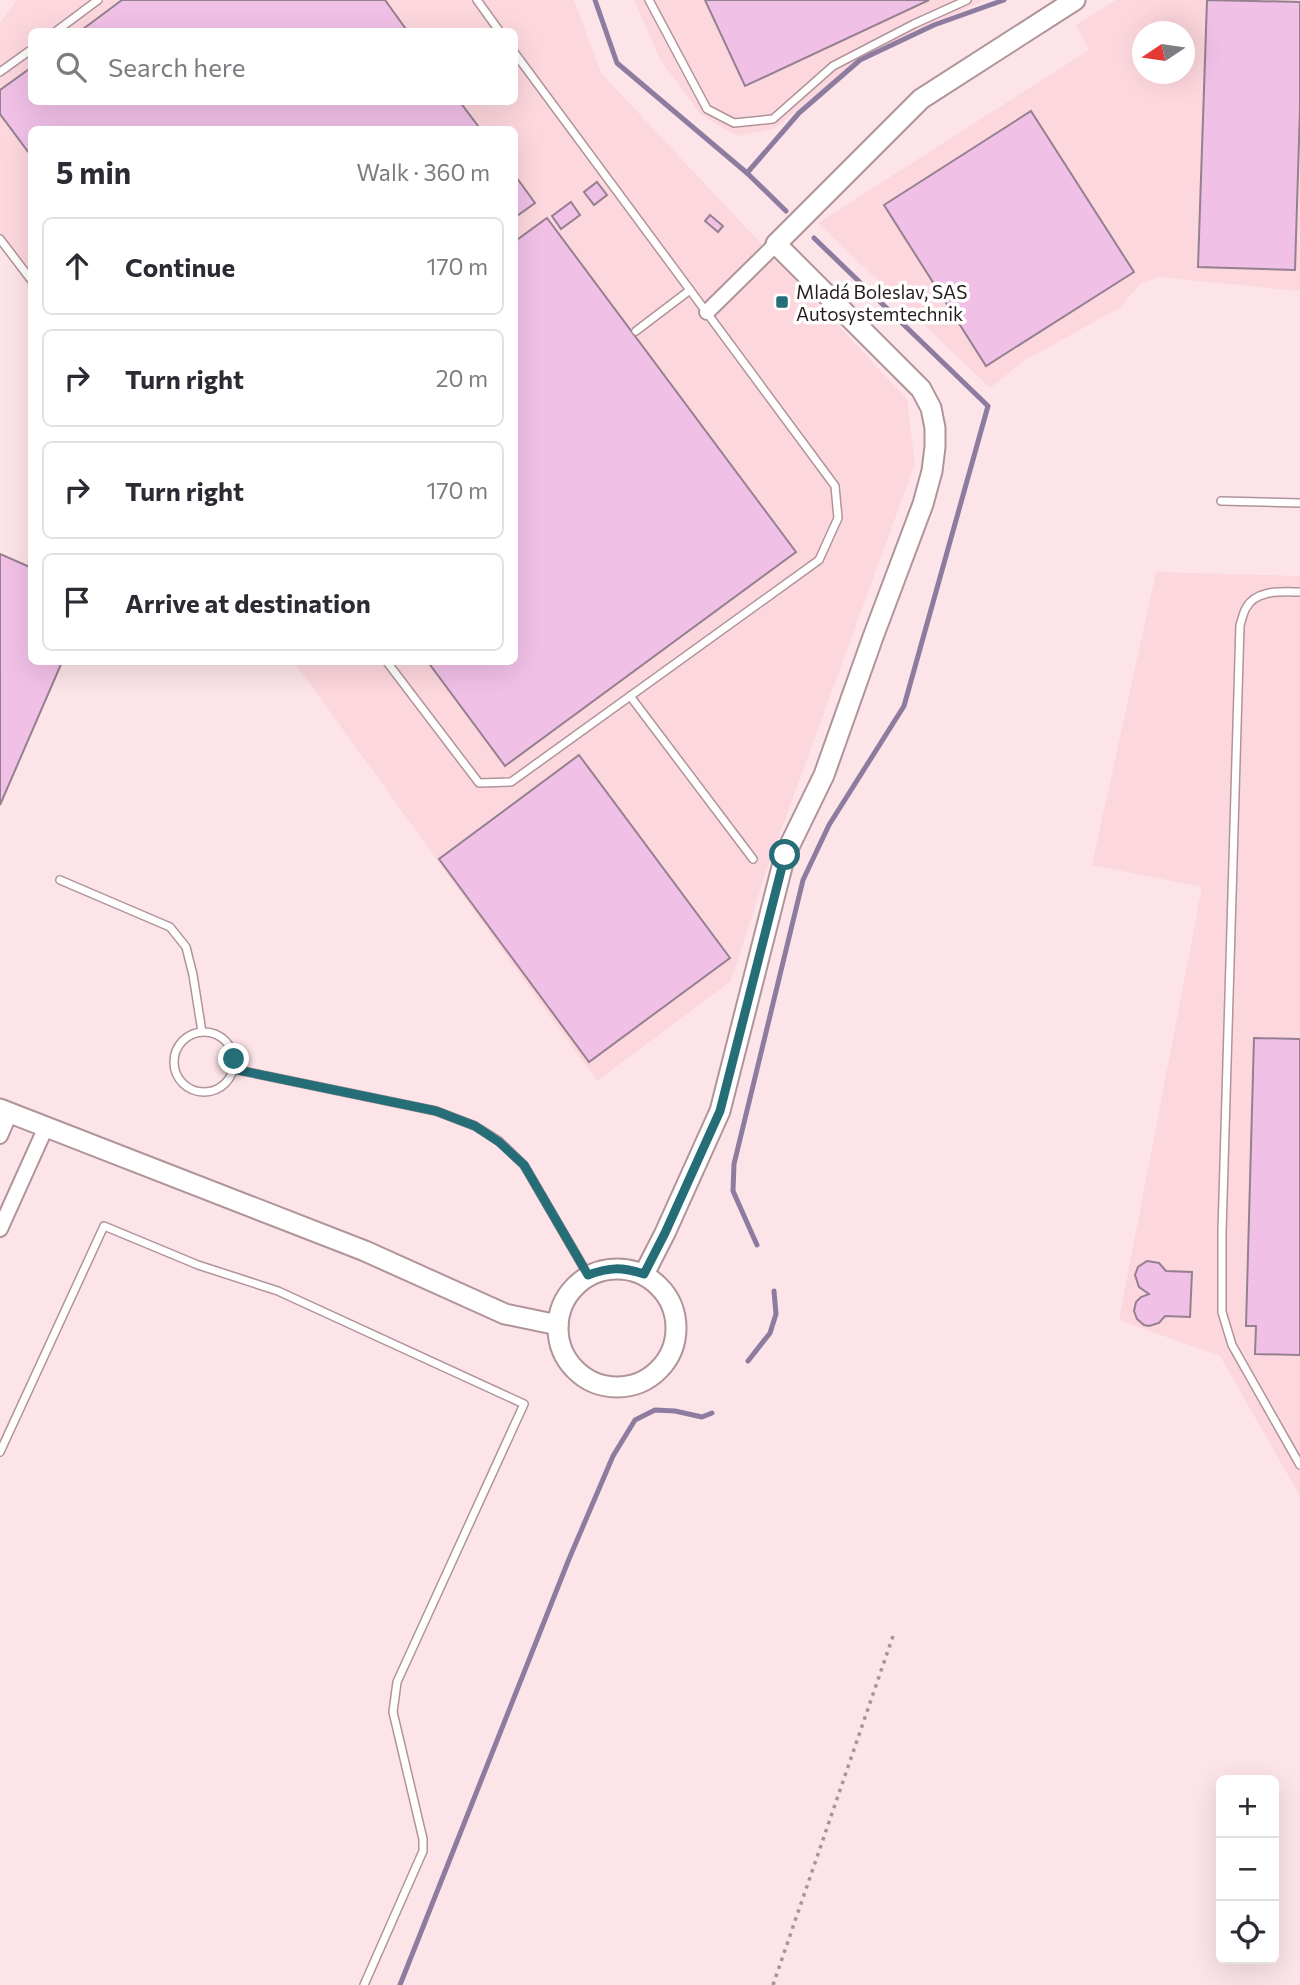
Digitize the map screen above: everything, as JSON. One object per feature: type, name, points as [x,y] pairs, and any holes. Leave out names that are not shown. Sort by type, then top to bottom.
[{"type":"street","points":[[707,312],[921,99],[1075,0]]},
{"type":"street","points":[[644,1274],[720,1111],[785,855],[824,775],[923,504],[932,471],[935,428],[931,408],[921,388],[776,244]]},
{"type":"street","points":[[0,1136],[5,1111],[365,1251],[505,1314],[558,1325]]},
{"type":"street","points":[[0,1229],[46,1127]]},
{"type":"street","points":[[616,1268],[644,1274],[656,1282],[672,1304],[677,1324],[675,1345],[665,1364],[651,1377],[633,1385],[614,1387],[594,1383],[579,1373],[567,1360],[560,1343],[558,1325],[562,1305],[573,1288],[588,1275],[616,1268]]},
{"type":"lane","points":[[60,28],[98,0]]},
{"type":"lane","points":[[477,0],[497,28]]},
{"type":"lane","points":[[649,0],[707,109],[734,123],[773,119],[833,66],[967,0]]},
{"type":"lane","points":[[0,72],[28,52]]},
{"type":"lane","points":[[389,665],[479,783],[511,782],[819,560],[838,518],[835,486],[518,56]]},
{"type":"lane","points":[[0,239],[28,276]]},
{"type":"lane","points":[[636,331],[690,290]]},
{"type":"lane","points":[[1221,501],[1300,503]]},
{"type":"lane","points":[[1300,592],[1278,592],[1254,598],[1246,607],[1240,625],[1222,1312],[1232,1345],[1300,1465]]},
{"type":"lane","points":[[631,696],[753,859]]},
{"type":"lane","points":[[60,880],[170,926],[186,947],[202,1032]]},
{"type":"lane","points":[[202,1032],[218,1035],[231,1049],[234,1059],[233,1069],[223,1085],[205,1092],[195,1091],[179,1080],[174,1061],[181,1042],[188,1036],[202,1032]]},
{"type":"lane","points":[[233,1069],[436,1111],[475,1126],[499,1142],[524,1165],[588,1275]]},
{"type":"lane","points":[[0,1452],[104,1226],[198,1265],[278,1291],[524,1404],[397,1682],[393,1712],[423,1839],[423,1851],[364,1985]]},
{"type":"path","points":[[773,1985],[893,1636]]},
{"type":"shaded area","points":[[17,0],[574,0],[601,73],[907,399],[915,464],[768,866],[731,981],[597,1081],[296,665],[518,665],[518,126],[28,126],[28,287],[0,245],[0,23]]},
{"type":"shaded area","points":[[634,0],[985,0],[855,62],[774,129],[737,136],[700,114],[660,59]]},
{"type":"shaded area","points":[[1116,0],[1300,0],[1300,291],[1158,277],[1139,285],[1121,307],[1022,362],[990,388],[818,223],[1089,50],[1076,25]]},
{"type":"shaded area","points":[[1156,572],[1300,576],[1300,1496],[1220,1356],[1119,1320],[1202,887],[1092,865]]},
{"type":"building","points":[[122,0],[385,0],[405,28],[84,28]]},
{"type":"building","points":[[705,0],[929,0],[745,86]]},
{"type":"building","points":[[1207,0],[1300,2],[1295,270],[1198,267]]},
{"type":"building","points":[[28,70],[28,105],[462,105],[478,126],[28,126],[28,152],[0,114],[0,90]]},
{"type":"building","points":[[1031,111],[1134,272],[986,366],[884,205]]},
{"type":"building","points":[[518,180],[535,203],[518,215]]},
{"type":"building","points":[[597,182],[607,195],[594,205],[584,192]]},
{"type":"building","points":[[571,202],[580,215],[561,229],[552,216]]},
{"type":"building","points":[[710,215],[723,226],[718,232],[705,221]]},
{"type":"building","points":[[547,218],[796,552],[505,766],[430,665],[518,665],[518,239]]},
{"type":"building","points":[[0,554],[28,566],[28,665],[61,665],[0,805]]},
{"type":"building","points":[[579,755],[730,958],[589,1062],[439,859]]},
{"type":"building","points":[[1254,1038],[1300,1039],[1300,1355],[1255,1354],[1256,1326],[1246,1326]]},
{"type":"building","points":[[1147,1261],[1159,1263],[1166,1271],[1192,1272],[1190,1317],[1165,1316],[1159,1323],[1149,1326],[1137,1319],[1134,1311],[1136,1302],[1149,1294],[1139,1287],[1135,1275],[1138,1267]]},
{"type":"waterway","points":[[595,0],[617,63],[747,173],[786,211]]},
{"type":"waterway","points":[[747,173],[799,113],[860,60],[934,25],[1004,0]]},
{"type":"waterway","points":[[757,1245],[733,1191],[734,1164],[803,880],[829,825],[904,706],[988,406],[814,238]]},
{"type":"waterway","points":[[748,1361],[770,1333],[776,1314],[774,1291]]},
{"type":"waterway","points":[[400,1985],[569,1559],[613,1456],[635,1420],[655,1410],[702,1417],[712,1413]]},
{"type":"place","name":"Mladá Boleslav, SAS Autosystemtechnik","points":[[782,302]]},
{"type":"route","points":[[234,1059],[233,1069],[436,1111],[475,1126],[499,1142],[524,1165],[588,1275],[606,1269],[626,1268],[644,1274],[720,1111],[785,855]]}]
